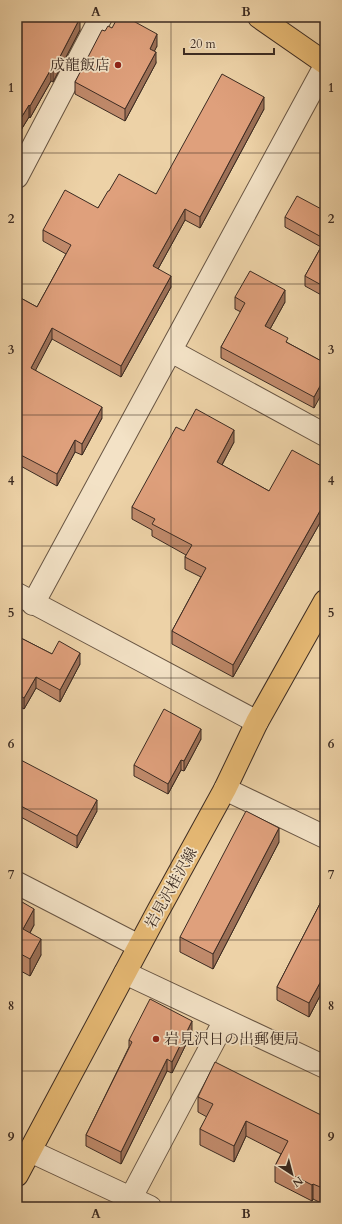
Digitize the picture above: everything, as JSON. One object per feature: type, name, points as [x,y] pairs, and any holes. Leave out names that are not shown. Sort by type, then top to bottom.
[{"type":"main road","points":[[259,17],[325,65]]},
{"type":"main road","name":"岩見沢桂沢線","points":[[17,1175],[139,946],[225,789],[257,722],[324,607]]},
{"type":"street","points":[[17,177],[101,17]]},
{"type":"street","points":[[257,722],[25,599],[171,351],[325,65]]},
{"type":"street","points":[[171,351],[325,435]]},
{"type":"street","points":[[225,789],[325,837]]},
{"type":"street","points":[[17,883],[139,946]]},
{"type":"street","points":[[125,973],[325,1067]]},
{"type":"street","points":[[128,1202],[225,1020]]},
{"type":"street","points":[[30,1151],[128,1202],[150,1207]]},
{"type":"building","points":[[17,17],[80,18],[53,70],[51,69],[30,106],[29,105],[21,118],[17,116]]},
{"type":"building","points":[[118,17],[126,17],[157,34],[150,49],[156,52],[125,109],[75,82],[102,30],[105,31],[108,26],[112,28]]},
{"type":"building","points":[[222,74],[264,97],[200,217],[185,209],[153,266],[171,276],[121,366],[52,328],[31,368],[102,407],[82,444],[75,440],[57,474],[17,453],[17,296],[37,307],[71,245],[43,230],[65,190],[98,208],[119,174],[156,194]]},
{"type":"building","points":[[297,196],[325,211],[325,239],[285,217]]},
{"type":"building","points":[[325,240],[325,287],[305,276]]},
{"type":"building","points":[[250,271],[285,290],[265,326],[288,338],[286,342],[325,363],[325,377],[314,397],[221,347],[245,303],[235,297]]},
{"type":"building","points":[[196,409],[234,430],[217,462],[269,491],[292,450],[325,468],[325,502],[233,665],[172,631],[206,568],[185,557],[192,545],[152,524],[155,519],[132,507],[176,427],[184,431]]},
{"type":"building","points":[[17,636],[52,654],[59,641],[80,653],[60,690],[36,677],[24,698],[17,694]]},
{"type":"building","points":[[164,709],[201,729],[184,761],[181,760],[168,784],[134,765]]},
{"type":"building","points":[[17,758],[97,800],[77,836],[19,805],[17,809]]},
{"type":"building","points":[[246,811],[279,828],[213,954],[180,937]]},
{"type":"building","points":[[325,894],[325,983],[321,981],[309,1003],[277,987]]},
{"type":"building","points":[[17,899],[34,909],[23,929],[41,939],[30,959],[17,952]]},
{"type":"building","points":[[150,999],[192,1021],[172,1062],[167,1059],[121,1152],[86,1135],[132,1042],[129,1040]]},
{"type":"building","points":[[215,1062],[325,1117],[325,1189],[313,1184],[312,1185],[275,1166],[288,1141],[246,1121],[234,1146],[200,1129],[213,1104],[198,1097]]},
{"type":"place","name":"成龍飯店","points":[[118,65]]},
{"type":"place","name":"岩見沢日の出郵便局","points":[[156,1039]]}]
